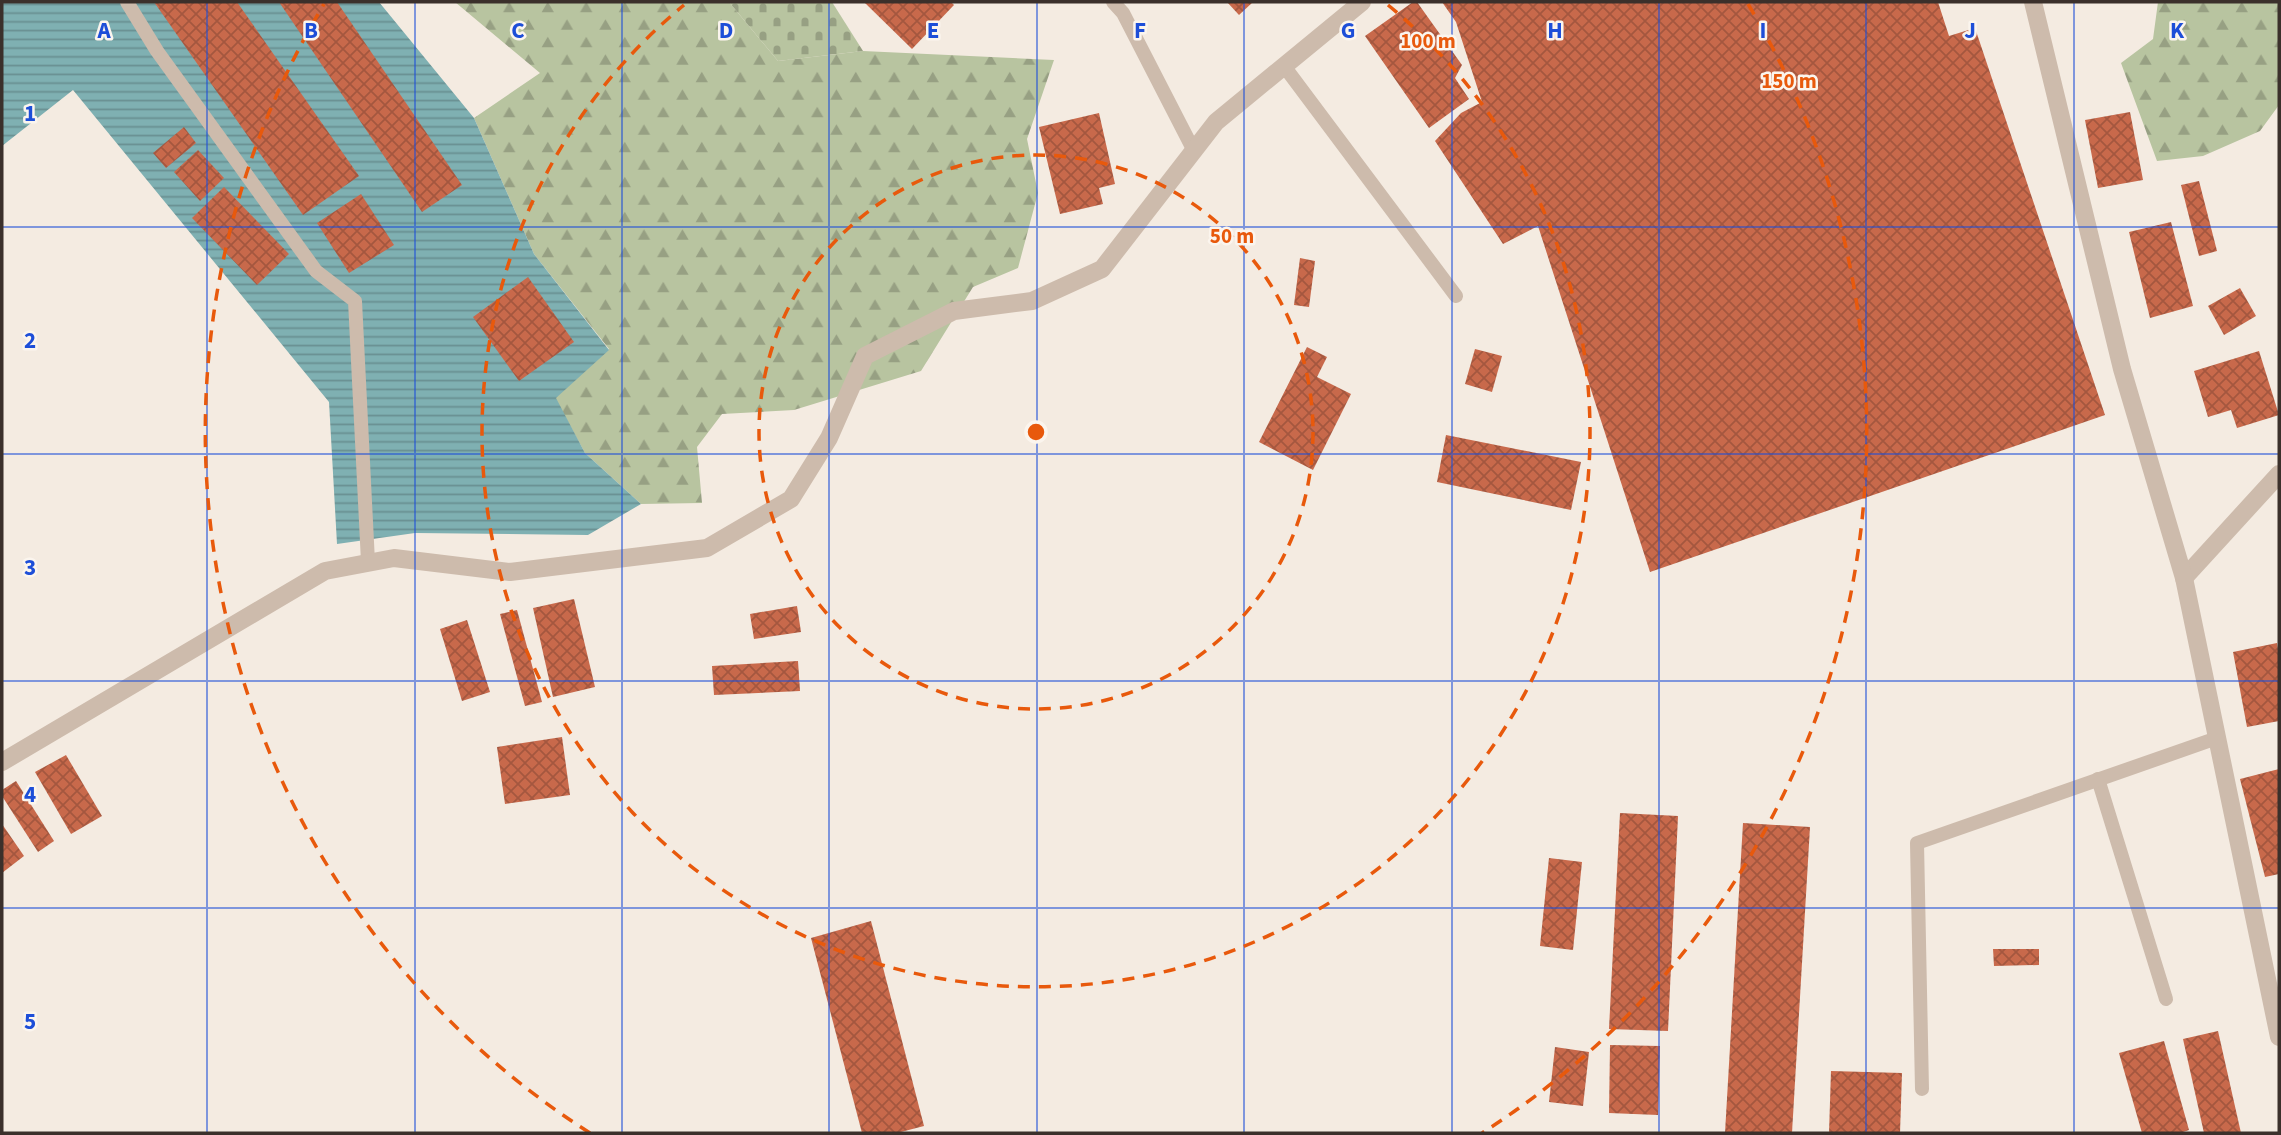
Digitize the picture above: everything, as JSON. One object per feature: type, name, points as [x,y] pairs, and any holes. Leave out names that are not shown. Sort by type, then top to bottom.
[{"type":"street","points":[[2,762],[325,570],[394,558],[510,572],[707,548],[791,499],[830,438],[865,356],[954,311],[1031,301],[1102,269],[1216,122],[1362,2]]},
{"type":"street","points":[[2033,2],[2122,369],[2184,578],[2279,1037]]},
{"type":"street","points":[[2184,578],[2279,474]]},
{"type":"lane","points":[[127,2],[157,51],[316,271],[355,301],[368,562]]},
{"type":"lane","points":[[1113,2],[1123,13],[1194,150]]},
{"type":"lane","points":[[1284,66],[1456,296]]},
{"type":"lane","points":[[1922,1089],[1917,843],[2217,738]]},
{"type":"lane","points":[[2098,779],[2166,999]]},
{"type":"green space","points":[[455,2],[729,2],[778,61],[863,51],[1054,60],[1027,139],[1038,193],[1018,268],[973,287],[921,371],[794,410],[722,414],[697,447],[702,503],[641,504],[585,453],[555,398],[609,349],[534,254],[474,118],[540,73]]},
{"type":"green space","points":[[729,2],[832,2],[863,51],[778,61]]},
{"type":"green space","points":[[2158,2],[2279,2],[2279,105],[2260,131],[2203,156],[2157,161],[2121,63],[2153,39]]},
{"type":"water","points":[[2,2],[379,2],[474,118],[534,254],[609,350],[556,398],[585,453],[641,504],[588,535],[415,533],[337,544],[329,402],[73,90],[2,146]]},
{"type":"building","points":[[154,2],[237,2],[359,176],[303,215]]},
{"type":"building","points":[[279,2],[337,2],[462,185],[422,212]]},
{"type":"building","points":[[864,2],[951,2],[954,5],[912,49]]},
{"type":"building","points":[[1227,2],[1253,2],[1239,15]]},
{"type":"building","points":[[1413,2],[1417,2],[1462,65],[1455,78],[1469,99],[1429,128],[1365,36]]},
{"type":"building","points":[[1442,2],[1938,2],[1949,36],[1975,28],[2105,415],[1650,572],[1538,226],[1503,244],[1435,141],[1461,113],[1482,102],[1456,22]]},
{"type":"building","points":[[2130,112],[2143,180],[2098,188],[2085,120]]},
{"type":"building","points":[[1099,113],[1115,184],[1099,188],[1103,204],[1060,214],[1039,127]]},
{"type":"building","points":[[184,127],[196,143],[166,168],[153,153]]},
{"type":"building","points":[[198,150],[224,178],[200,201],[174,172]]},
{"type":"building","points":[[2199,181],[2217,251],[2199,256],[2181,185]]},
{"type":"building","points":[[224,187],[289,254],[257,285],[192,218]]},
{"type":"building","points":[[361,194],[394,245],[349,273],[317,223]]},
{"type":"building","points":[[2171,222],[2193,306],[2150,318],[2129,232]]},
{"type":"building","points":[[1300,258],[1315,261],[1309,307],[1294,305]]},
{"type":"building","points":[[528,277],[574,342],[519,381],[473,317]]},
{"type":"building","points":[[2240,288],[2256,316],[2224,335],[2208,306]]},
{"type":"building","points":[[1307,347],[1327,357],[1317,377],[1351,394],[1313,470],[1259,442]]},
{"type":"building","points":[[1475,349],[1502,356],[1492,392],[1465,384]]},
{"type":"building","points":[[2259,351],[2279,415],[2237,428],[2231,410],[2208,417],[2194,371]]},
{"type":"building","points":[[1446,435],[1581,462],[1571,510],[1437,482]]},
{"type":"building","points":[[574,599],[595,687],[553,697],[533,608]]},
{"type":"building","points":[[797,606],[801,632],[754,639],[750,614]]},
{"type":"building","points":[[517,610],[542,702],[525,706],[500,614]]},
{"type":"building","points":[[467,620],[490,692],[462,701],[440,629]]},
{"type":"building","points":[[2277,643],[2279,721],[2247,727],[2233,652]]},
{"type":"building","points":[[798,661],[800,691],[714,695],[712,666]]},
{"type":"building","points":[[562,737],[570,795],[505,804],[497,747]]},
{"type":"building","points":[[66,755],[102,816],[71,834],[35,772]]},
{"type":"building","points":[[2279,769],[2279,874],[2265,877],[2240,779]]},
{"type":"building","points":[[16,781],[54,841],[38,852],[2,796],[2,790]]},
{"type":"building","points":[[1620,813],[1678,816],[1668,1031],[1609,1029]]},
{"type":"building","points":[[1743,823],[1810,827],[1792,1133],[1725,1133]]},
{"type":"building","points":[[2,824],[24,856],[2,873]]},
{"type":"building","points":[[1549,858],[1582,862],[1573,950],[1540,946]]},
{"type":"building","points":[[871,921],[924,1126],[897,1133],[862,1133],[811,938]]},
{"type":"building","points":[[1993,949],[2039,949],[2039,965],[1994,966]]},
{"type":"building","points":[[2218,1031],[2241,1133],[2204,1133],[2183,1039]]},
{"type":"building","points":[[2164,1041],[2189,1130],[2180,1133],[2142,1133],[2119,1053]]},
{"type":"building","points":[[1610,1045],[1660,1046],[1658,1115],[1609,1113]]},
{"type":"building","points":[[1555,1047],[1589,1052],[1583,1106],[1549,1102]]},
{"type":"building","points":[[1831,1071],[1902,1073],[1900,1133],[1829,1133]]}]
